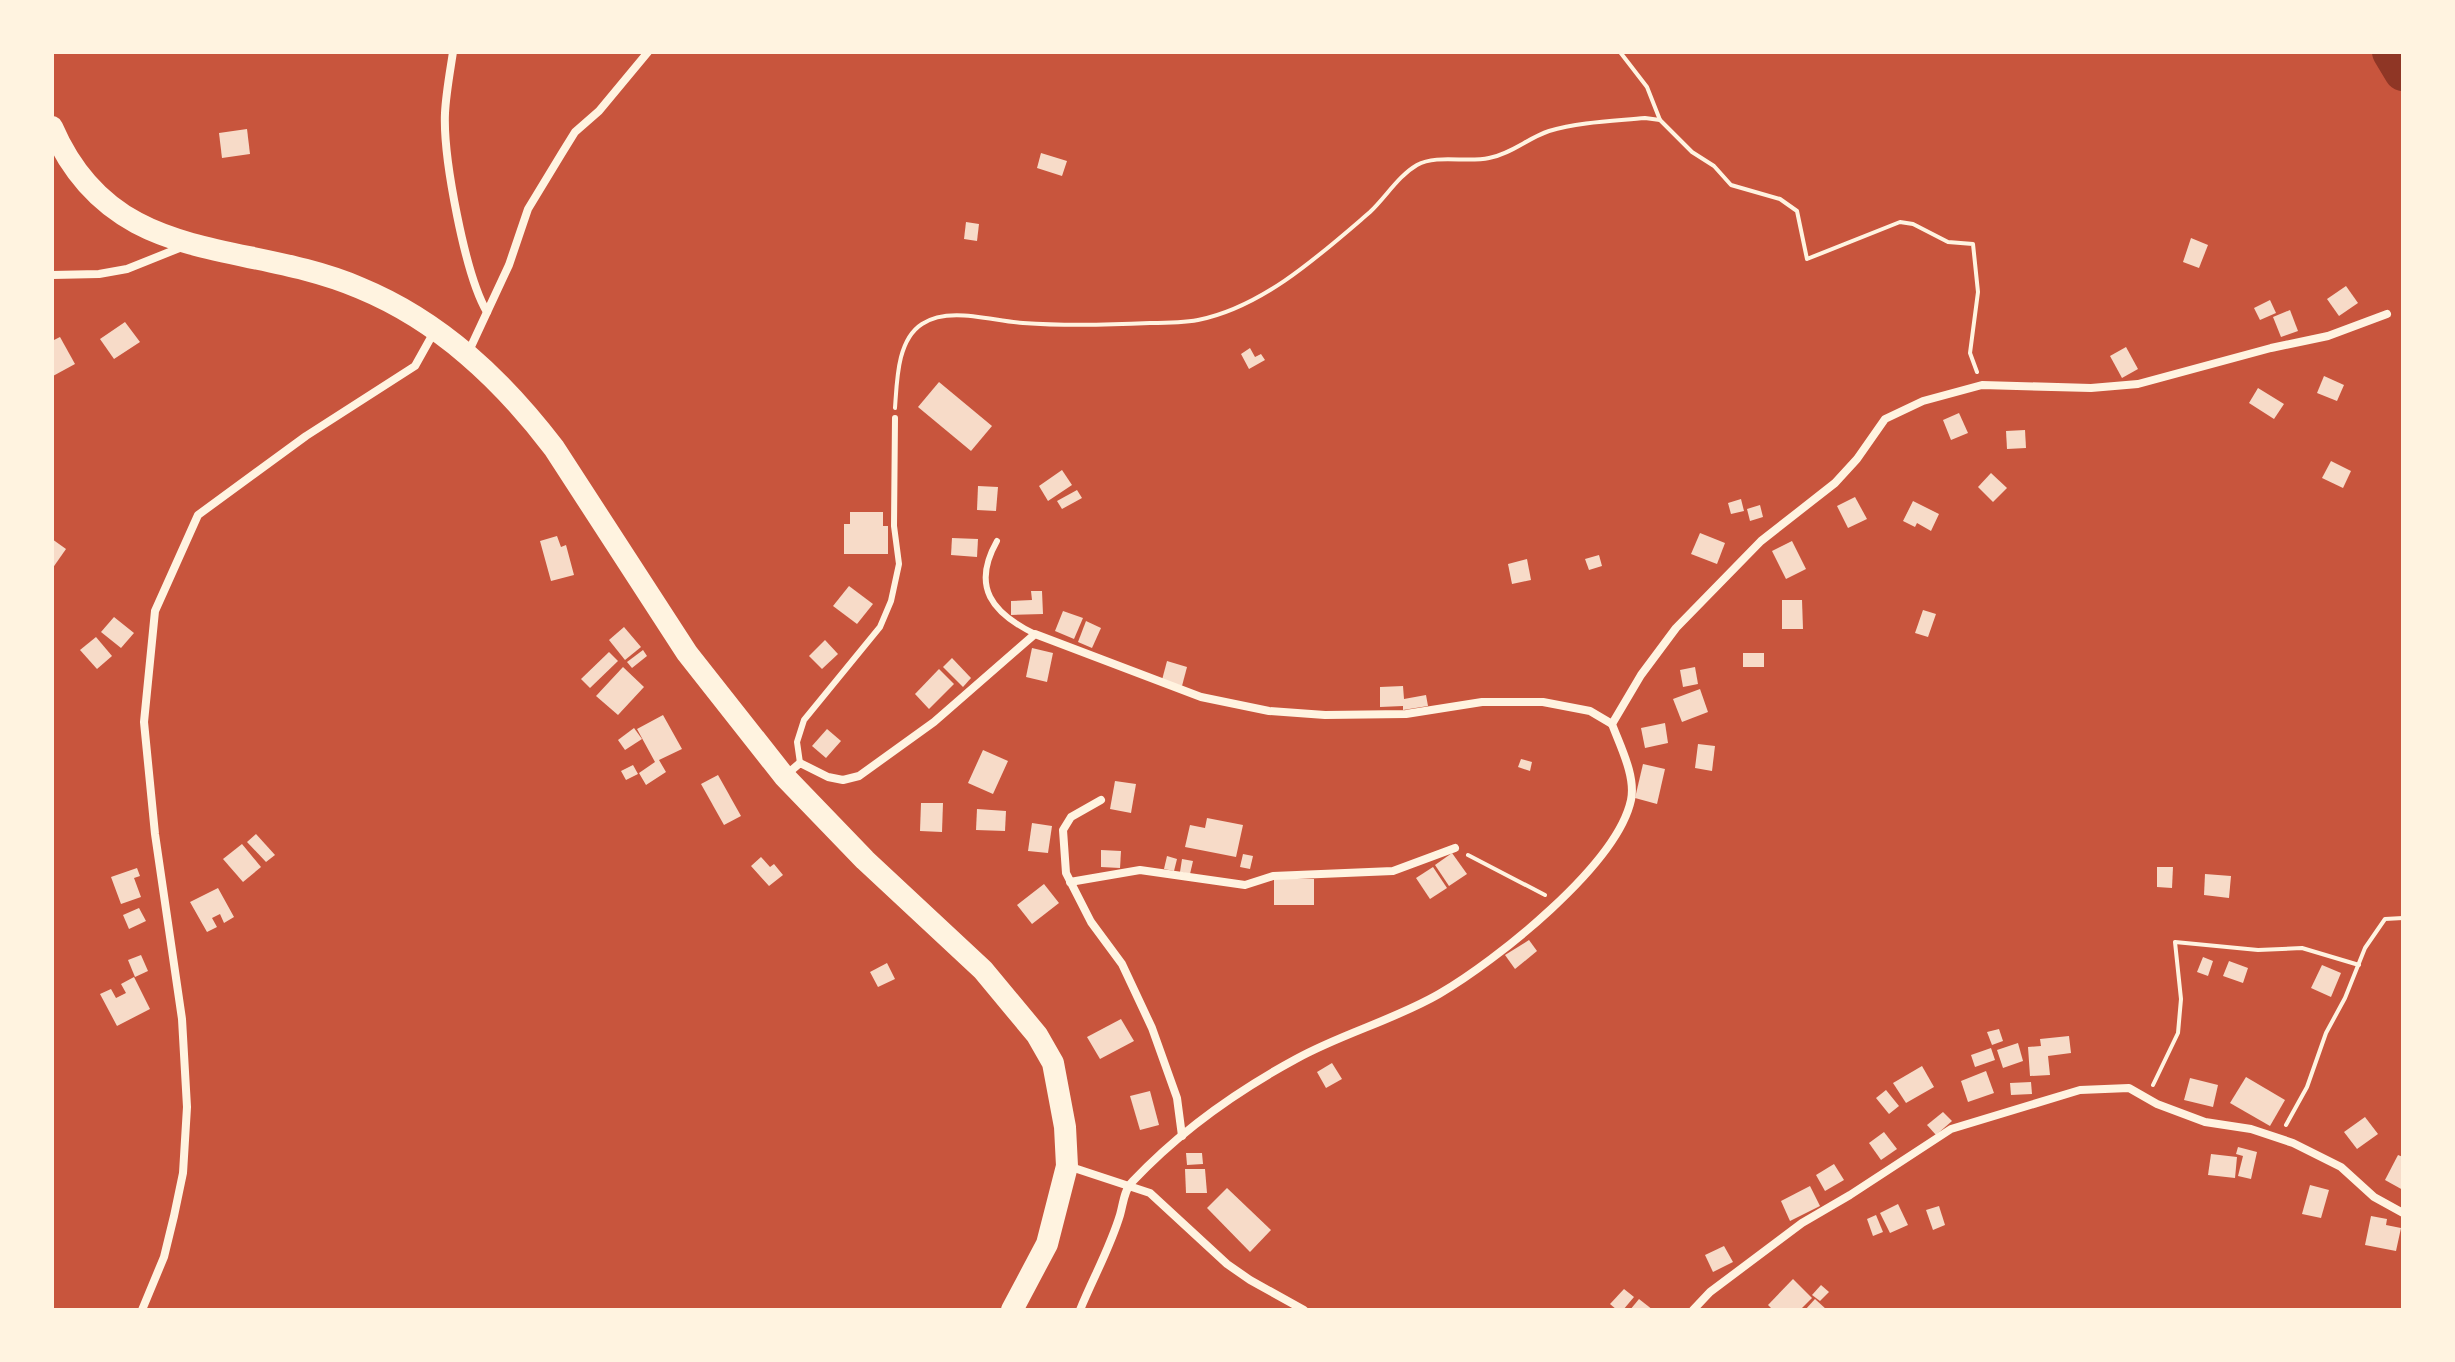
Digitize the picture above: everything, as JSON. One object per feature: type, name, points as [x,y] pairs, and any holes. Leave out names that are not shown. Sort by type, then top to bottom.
[{"type":"highway","points":[[52,127],[68,161],[84,183],[103,201],[145,227],[190,244],[340,280],[391,302],[436,328],[468,354],[511,396],[546,437],[687,653],[792,770],[865,860],[983,970],[1037,1035],[1053,1063],[1065,1127],[1067,1166],[1047,1244],[1012,1310]]},
{"type":"street","points":[[453,52],[445,115],[446,137],[460,225],[476,295],[487,312]]},
{"type":"street","points":[[468,354],[509,265],[528,209],[575,132],[599,111],[648,52]]},
{"type":"street","points":[[52,275],[99,274],[127,269],[190,244]]},
{"type":"street","points":[[1612,724],[1641,675],[1676,628],[1761,541],[1835,483],[1857,459],[1885,419],[1923,401],[1982,385],[2091,388],[2138,384],[2328,336],[2387,314]]},
{"type":"street","points":[[142,1310],[164,1257],[174,1216],[183,1173],[187,1107],[182,1019],[155,834],[144,722],[155,611],[198,515],[306,436],[415,366],[436,328]]},
{"type":"street","points":[[792,770],[843,780],[859,776],[934,722],[1035,634],[1201,697],[1269,711],[1325,715],[1406,714],[1482,702],[1543,702],[1590,711],[1612,724],[1627,766],[1631,798],[1618,833],[1560,903],[1439,994],[1298,1058],[1228,1099],[1182,1136],[1128,1185],[1108,1246],[1080,1310]]},
{"type":"street","points":[[1101,800],[1071,817],[1063,830],[1066,873],[1091,922],[1122,964],[1152,1028],[1177,1098],[1182,1136]]},
{"type":"street","points":[[1070,882],[1140,870],[1245,885],[1273,876],[1393,871],[1455,848]]},
{"type":"street","points":[[1693,1310],[1710,1292],[1802,1223],[1951,1129],[2080,1090],[2129,1088],[2205,1122],[2251,1129],[2279,1138],[2341,1167],[2374,1197],[2403,1213]]},
{"type":"street","points":[[1067,1166],[1128,1185],[1161,1201],[1227,1264],[1304,1310]]},
{"type":"lane","points":[[792,770],[804,720],[880,627],[891,601],[899,564],[894,526],[895,418]]},
{"type":"lane","points":[[997,541],[984,578],[989,594],[995,607],[1010,621],[1035,634]]},
{"type":"path","points":[[1620,52],[1647,87],[1660,120],[1692,152],[1714,166],[1731,185],[1780,199],[1797,211],[1807,259],[1900,222],[1913,224],[1948,242],[1973,244],[1978,292],[1970,353],[1982,385]]},
{"type":"path","points":[[895,418],[902,354],[910,334],[923,323],[945,316],[1024,323],[1128,324],[1194,321],[1224,314],[1251,302],[1307,263],[1372,210],[1406,173],[1420,163],[1477,161],[1502,155],[1550,131],[1645,118],[1660,120]]},
{"type":"path","points":[[1455,848],[1560,903]]},
{"type":"path","points":[[2279,1138],[2307,1087],[2326,1033],[2365,948],[2385,919],[2403,918]]},
{"type":"path","points":[[2147,1098],[2178,1033],[2181,999],[2175,942],[2258,950],[2302,948],[2359,965]]},
{"type":"building","points":[[247,129],[250,154],[222,158],[219,133]]},
{"type":"building","points":[[1041,153],[1067,161],[1062,176],[1037,168]]},
{"type":"building","points":[[966,222],[979,224],[977,241],[964,239]]},
{"type":"building","points":[[2191,238],[2208,245],[2199,268],[2183,262]]},
{"type":"building","points":[[2346,286],[2358,303],[2339,316],[2327,299]]},
{"type":"building","points":[[2270,300],[2276,313],[2260,320],[2254,308]]},
{"type":"building","points":[[2290,310],[2298,331],[2281,337],[2273,317]]},
{"type":"building","points":[[125,322],[140,342],[114,359],[100,339]]},
{"type":"building","points":[[60,337],[75,364],[53,376],[52,341]]},
{"type":"building","points":[[2126,347],[2138,369],[2122,378],[2110,356]]},
{"type":"building","points":[[1250,348],[1255,357],[1261,354],[1265,360],[1249,369],[1241,354]]},
{"type":"building","points":[[2324,376],[2344,385],[2337,401],[2317,393]]},
{"type":"building","points":[[939,382],[992,426],[971,451],[918,407]]},
{"type":"building","points":[[2258,388],[2284,404],[2274,419],[2249,403]]},
{"type":"building","points":[[1959,413],[1968,433],[1951,440],[1943,420]]},
{"type":"building","points":[[2025,430],[2026,448],[2007,449],[2006,431]]},
{"type":"building","points":[[2331,461],[2351,471],[2343,488],[2322,478]]},
{"type":"building","points":[[1062,470],[1072,485],[1048,501],[1039,486]]},
{"type":"building","points":[[1991,473],[2007,488],[1993,502],[1978,487]]},
{"type":"building","points":[[978,486],[998,487],[996,511],[977,510]]},
{"type":"building","points":[[1077,490],[1082,498],[1062,509],[1057,501]]},
{"type":"building","points":[[1855,497],[1867,519],[1848,528],[1837,506]]},
{"type":"building","points":[[1741,499],[1744,511],[1731,514],[1728,503]]},
{"type":"building","points":[[1913,501],[1939,514],[1931,531],[1917,523],[1915,527],[1903,521]]},
{"type":"building","points":[[1760,505],[1763,517],[1750,521],[1747,509]]},
{"type":"building","points":[[850,512],[883,512],[883,526],[888,526],[888,554],[844,554],[844,524],[850,524]]},
{"type":"building","points":[[1700,533],[1725,543],[1717,564],[1691,554]]},
{"type":"building","points":[[557,536],[561,547],[566,545],[574,575],[551,581],[540,541]]},
{"type":"building","points":[[952,538],[978,539],[977,557],[951,555]]},
{"type":"building","points":[[52,539],[66,549],[52,569]]},
{"type":"building","points":[[1792,541],[1806,569],[1786,579],[1772,551]]},
{"type":"building","points":[[1599,555],[1602,566],[1589,570],[1585,559]]},
{"type":"building","points":[[1527,559],[1531,580],[1512,584],[1508,564]]},
{"type":"building","points":[[849,586],[873,604],[857,624],[833,606]]},
{"type":"building","points":[[1031,591],[1042,591],[1043,614],[1011,615],[1011,601],[1032,600]]},
{"type":"building","points":[[1782,600],[1802,600],[1803,629],[1782,629]]},
{"type":"building","points":[[1923,610],[1936,614],[1928,637],[1915,633]]},
{"type":"building","points":[[1063,611],[1083,618],[1074,639],[1055,631]]},
{"type":"building","points":[[114,617],[134,633],[121,648],[101,632]]},
{"type":"building","points":[[1086,621],[1101,628],[1092,648],[1078,642]]},
{"type":"building","points":[[624,627],[641,647],[625,660],[609,640]]},
{"type":"building","points":[[96,637],[112,656],[97,669],[80,650]]},
{"type":"building","points":[[825,640],[838,654],[822,669],[809,656]]},
{"type":"building","points":[[1032,648],[1053,653],[1047,682],[1026,677]]},
{"type":"building","points":[[643,650],[647,656],[632,668],[627,662]]},
{"type":"building","points":[[609,652],[618,661],[590,688],[581,679]]},
{"type":"building","points":[[1743,653],[1764,653],[1764,667],[1743,667]]},
{"type":"building","points":[[952,658],[971,678],[963,687],[943,667]]},
{"type":"building","points":[[1167,661],[1187,667],[1182,686],[1162,680]]},
{"type":"building","points":[[623,667],[644,687],[618,715],[596,696]]},
{"type":"building","points":[[1695,667],[1698,684],[1683,687],[1680,670]]},
{"type":"building","points":[[939,669],[954,684],[929,709],[915,694]]},
{"type":"building","points":[[1403,686],[1404,699],[1426,695],[1428,706],[1403,710],[1403,706],[1380,707],[1380,687]]},
{"type":"building","points":[[1700,689],[1708,712],[1682,722],[1673,699]]},
{"type":"building","points":[[663,715],[682,749],[659,760],[666,772],[646,785],[639,773],[655,762],[637,729]]},
{"type":"building","points":[[1665,723],[1668,743],[1645,748],[1641,728]]},
{"type":"building","points":[[634,728],[642,739],[625,750],[618,740]]},
{"type":"building","points":[[827,729],[841,741],[826,758],[812,746]]},
{"type":"building","points":[[1698,744],[1715,746],[1712,771],[1695,768]]},
{"type":"building","points":[[983,750],[1008,761],[993,794],[968,783]]},
{"type":"building","points":[[1521,759],[1532,762],[1530,771],[1518,767]]},
{"type":"building","points":[[1643,764],[1665,769],[1657,804],[1635,798]]},
{"type":"building","points":[[633,765],[638,774],[626,780],[621,771]]},
{"type":"building","points":[[718,775],[741,816],[724,825],[701,784]]},
{"type":"building","points":[[1115,781],[1136,784],[1131,813],[1110,809]]},
{"type":"building","points":[[921,803],[943,803],[942,832],[920,831]]},
{"type":"building","points":[[977,809],[1006,811],[1005,831],[976,830]]},
{"type":"building","points":[[1207,818],[1243,825],[1236,857],[1185,847],[1190,825],[1205,828]]},
{"type":"building","points":[[1032,823],[1052,826],[1048,853],[1028,851]]},
{"type":"building","points":[[256,834],[275,855],[266,862],[247,842]]},
{"type":"building","points":[[242,844],[261,867],[243,882],[223,859]]},
{"type":"building","points":[[1101,850],[1121,851],[1120,868],[1101,867]]},
{"type":"building","points":[[1452,853],[1467,874],[1449,886],[1435,865]]},
{"type":"building","points":[[1243,854],[1253,856],[1250,869],[1240,867]]},
{"type":"building","points":[[1167,856],[1177,859],[1174,871],[1164,869]]},
{"type":"building","points":[[761,857],[770,867],[774,864],[783,875],[769,886],[751,866]]},
{"type":"building","points":[[1182,859],[1193,861],[1190,874],[1180,872]]},
{"type":"building","points":[[1433,867],[1447,888],[1430,899],[1416,878]]},
{"type":"building","points":[[2157,867],[2173,867],[2172,888],[2157,887]]},
{"type":"building","points":[[137,868],[140,876],[134,878],[141,897],[121,904],[111,877]]},
{"type":"building","points":[[2205,874],[2231,876],[2229,898],[2204,895]]},
{"type":"building","points":[[1274,879],[1314,879],[1314,905],[1274,905]]},
{"type":"building","points":[[1044,884],[1059,903],[1032,924],[1017,905]]},
{"type":"building","points":[[218,888],[234,917],[224,923],[220,914],[212,918],[217,927],[207,932],[190,902]]},
{"type":"building","points":[[139,908],[146,921],[129,929],[123,915]]},
{"type":"building","points":[[1529,940],[1537,951],[1515,969],[1505,955]]},
{"type":"building","points":[[141,955],[148,971],[135,977],[128,960]]},
{"type":"building","points":[[2203,957],[2213,961],[2208,976],[2197,972]]},
{"type":"building","points":[[2229,961],[2248,968],[2243,983],[2223,976]]},
{"type":"building","points":[[887,963],[895,979],[878,987],[870,972]]},
{"type":"building","points":[[2322,965],[2341,973],[2331,997],[2311,988]]},
{"type":"building","points":[[134,977],[150,1009],[117,1026],[100,994],[111,989],[116,998],[126,993],[121,984]]},
{"type":"building","points":[[1121,1019],[1134,1041],[1100,1059],[1087,1037]]},
{"type":"building","points":[[1999,1029],[2003,1041],[1992,1045],[1987,1032]]},
{"type":"building","points":[[2069,1036],[2071,1053],[2048,1056],[2050,1075],[2030,1076],[2028,1047],[2041,1046],[2040,1039]]},
{"type":"building","points":[[2018,1043],[2023,1061],[2003,1068],[1997,1050]]},
{"type":"building","points":[[1991,1048],[1995,1060],[1975,1067],[1971,1055]]},
{"type":"building","points":[[1332,1063],[1342,1079],[1326,1088],[1317,1072]]},
{"type":"building","points":[[1922,1066],[1934,1087],[1906,1103],[1893,1083]]},
{"type":"building","points":[[1986,1071],[1994,1093],[1968,1102],[1961,1081]]},
{"type":"building","points":[[2246,1077],[2285,1100],[2270,1126],[2230,1103]]},
{"type":"building","points":[[2190,1078],[2218,1085],[2213,1107],[2184,1100]]},
{"type":"building","points":[[2031,1082],[2032,1094],[2011,1095],[2010,1083]]},
{"type":"building","points":[[1886,1090],[1899,1106],[1889,1114],[1876,1098]]},
{"type":"building","points":[[1150,1091],[1159,1125],[1140,1130],[1130,1096]]},
{"type":"building","points":[[1943,1112],[1952,1121],[1936,1135],[1927,1125]]},
{"type":"building","points":[[2365,1117],[2378,1134],[2357,1149],[2344,1132]]},
{"type":"building","points":[[1884,1132],[1897,1149],[1881,1160],[1869,1143]]},
{"type":"building","points":[[2238,1147],[2257,1152],[2251,1179],[2238,1176],[2243,1156],[2236,1154]]},
{"type":"building","points":[[1186,1153],[1202,1153],[1203,1164],[1187,1165]]},
{"type":"building","points":[[2211,1154],[2237,1157],[2235,1178],[2208,1175]]},
{"type":"building","points":[[2398,1155],[2403,1157],[2403,1190],[2385,1180]]},
{"type":"building","points":[[1834,1164],[1844,1180],[1825,1191],[1816,1175]]},
{"type":"building","points":[[1185,1169],[1205,1169],[1207,1193],[1186,1193]]},
{"type":"building","points":[[2310,1185],[2329,1190],[2321,1218],[2302,1214]]},
{"type":"building","points":[[1810,1186],[1820,1206],[1790,1221],[1781,1201]]},
{"type":"building","points":[[1227,1188],[1271,1230],[1250,1252],[1207,1208]]},
{"type":"building","points":[[1898,1204],[1908,1225],[1890,1233],[1880,1213]]},
{"type":"building","points":[[1939,1206],[1945,1225],[1933,1230],[1926,1210]]},
{"type":"building","points":[[1876,1215],[1883,1232],[1873,1236],[1867,1219]]},
{"type":"building","points":[[2371,1216],[2387,1219],[2386,1225],[2401,1228],[2396,1251],[2365,1245]]},
{"type":"building","points":[[1724,1246],[1733,1262],[1713,1272],[1705,1255]]},
{"type":"building","points":[[1793,1279],[1812,1298],[1800,1310],[1773,1310],[1768,1305]]},
{"type":"building","points":[[1821,1285],[1829,1292],[1820,1301],[1812,1295]]},
{"type":"building","points":[[1624,1289],[1634,1297],[1623,1310],[1617,1310],[1610,1304]]},
{"type":"building","points":[[1639,1299],[1653,1310],[1630,1310]]},
{"type":"building","points":[[1815,1299],[1827,1310],[1805,1310]]},
{"type":"waterway","points":[[2391,52],[2403,72]]}]
